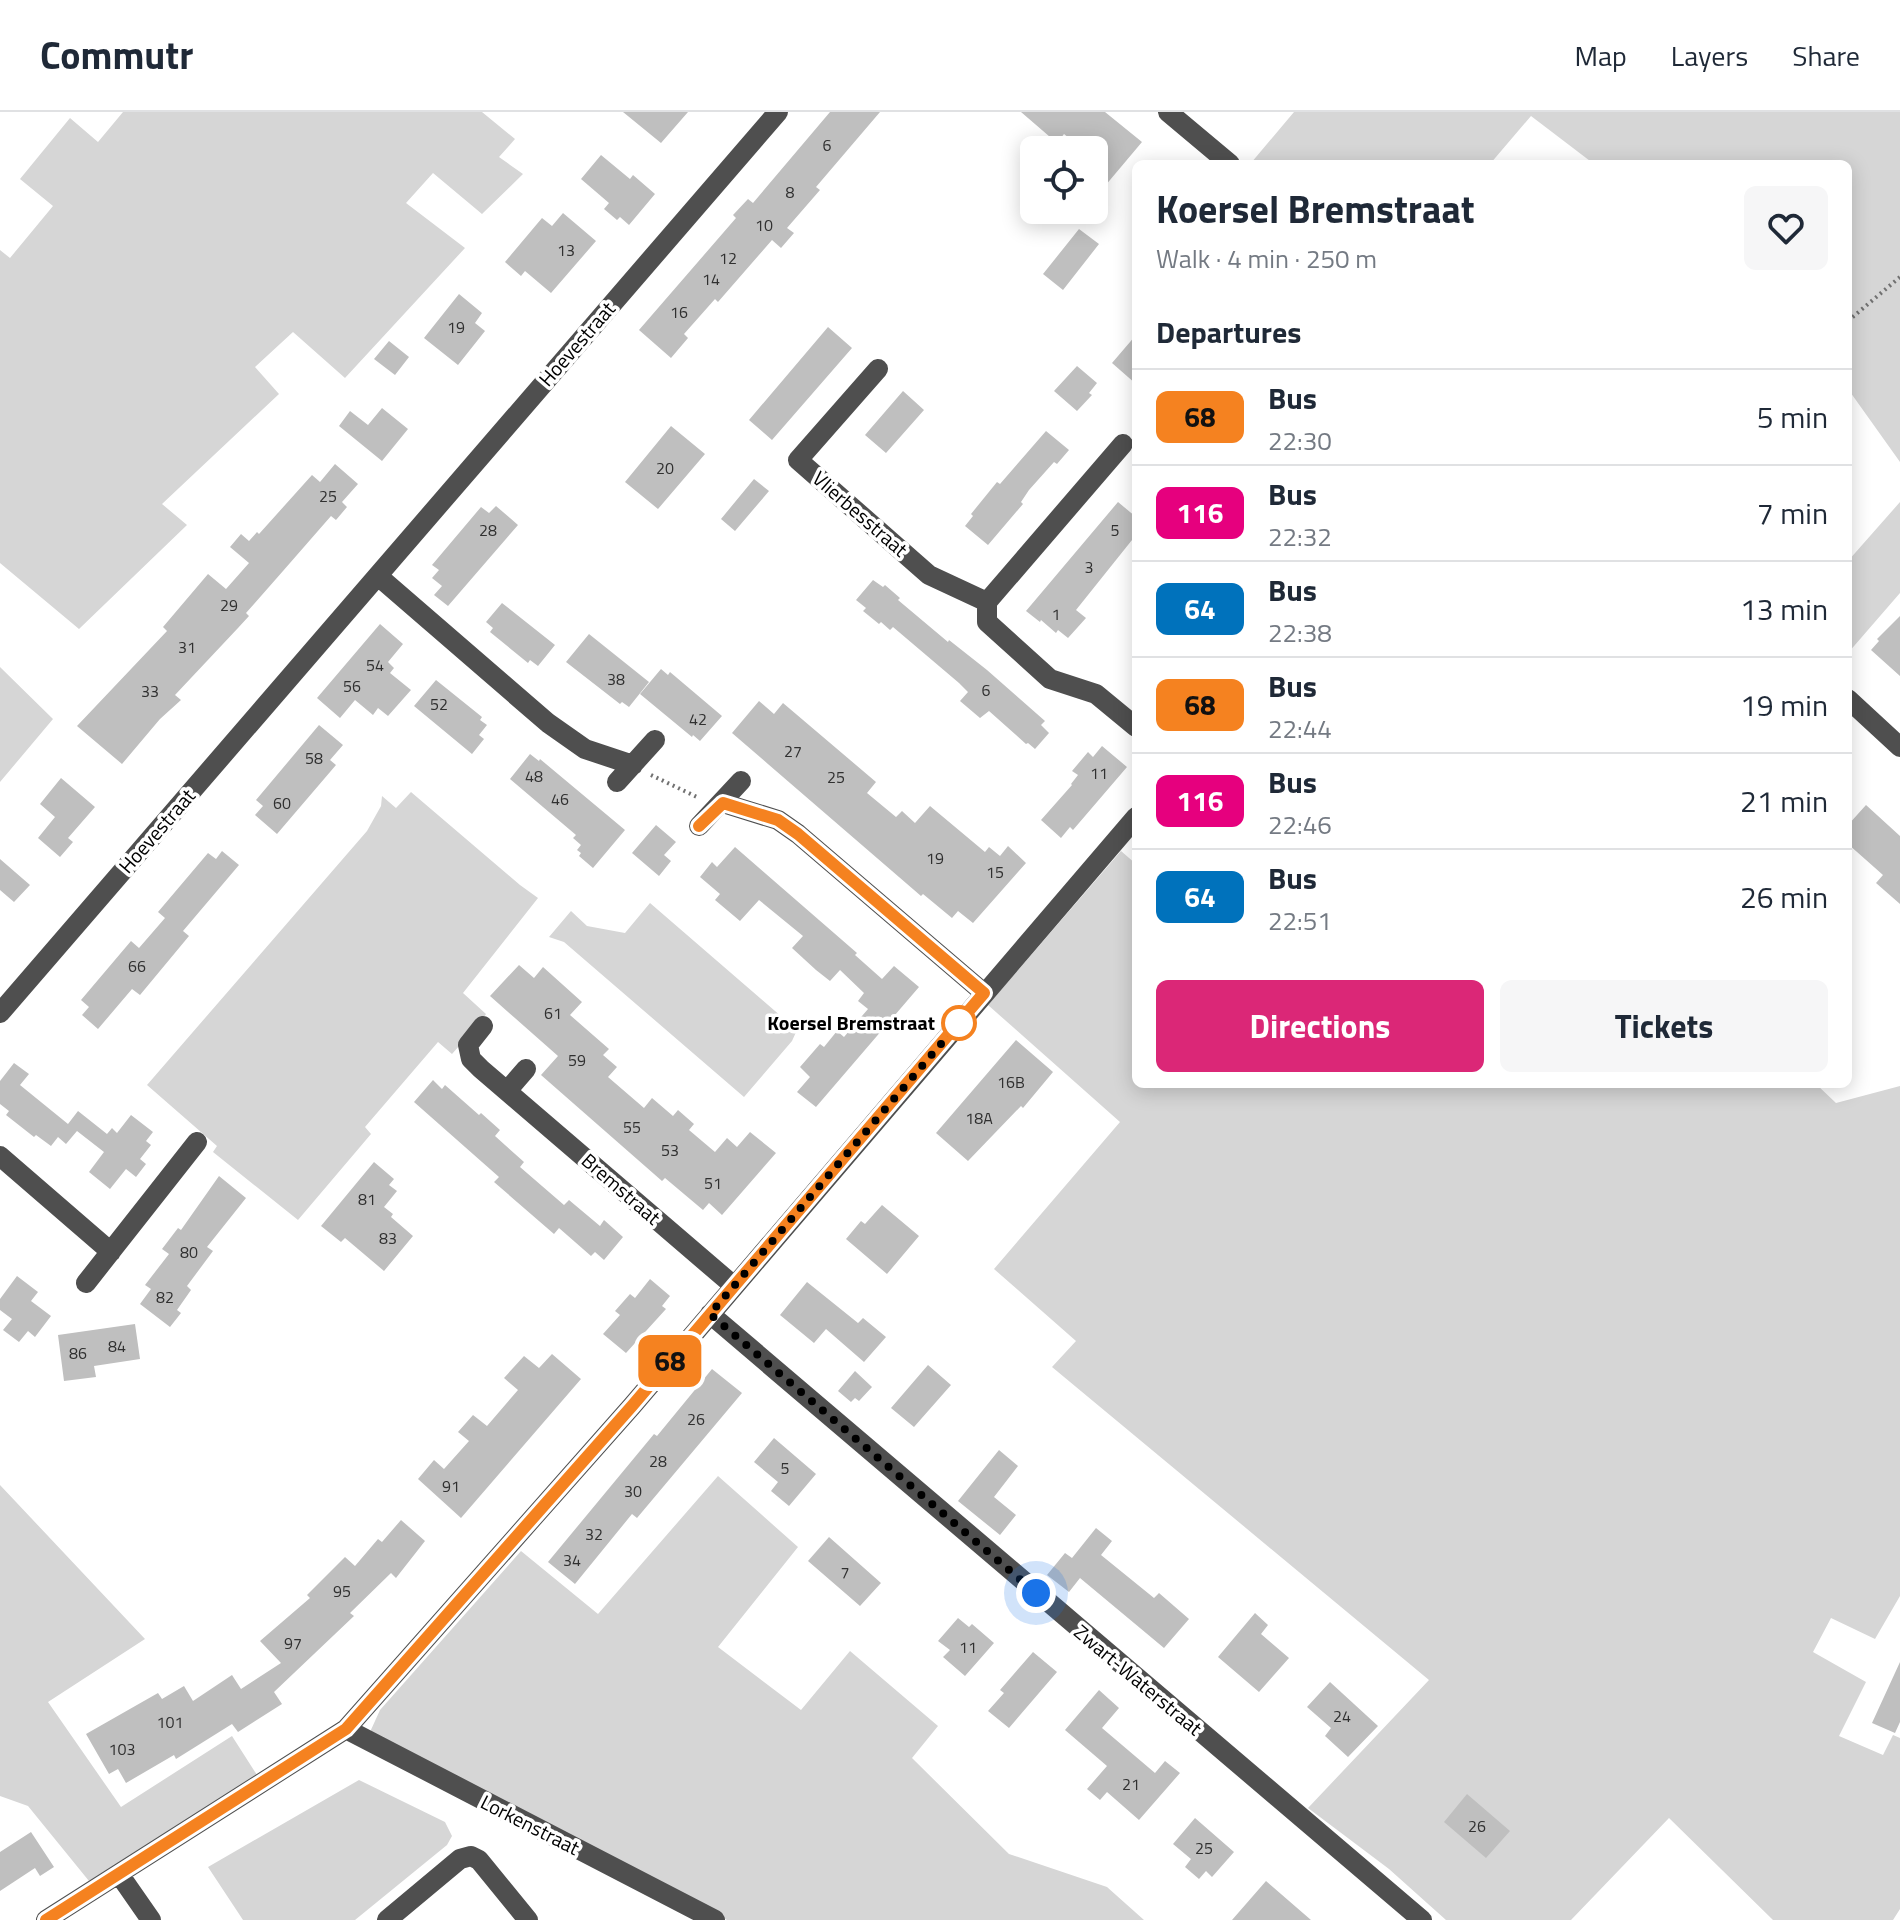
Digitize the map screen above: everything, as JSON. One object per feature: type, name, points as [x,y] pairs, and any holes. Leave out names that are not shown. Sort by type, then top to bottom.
[{"type":"street","name":"Hoevestraat","points":[[0,1013],[778,112]]},
{"type":"street","points":[[1168,112],[1225,160]]},
{"type":"street","name":"Vlierbesstraat","points":[[878,369],[798,460],[929,575],[987,602]]},
{"type":"street","points":[[1123,444],[987,602],[987,622],[1050,679],[1096,694],[1132,724]]},
{"type":"street","points":[[378,576],[548,723],[585,749],[633,765]]},
{"type":"street","points":[[1852,703],[1900,747]]},
{"type":"street","points":[[617,782],[655,740]]},
{"type":"street","points":[[699,826],[741,781]]},
{"type":"street","points":[[723,803],[778,820],[798,834],[984,993]]},
{"type":"street","points":[[46,1920],[346,1729],[710,1314],[1132,822]]},
{"type":"street","name":"Bremstraat","points":[[483,1026],[468,1045],[471,1059],[734,1286]]},
{"type":"street","points":[[507,1091],[526,1069]]},
{"type":"street","points":[[86,1283],[197,1142]]},
{"type":"street","points":[[0,1156],[111,1252]]},
{"type":"street","name":"Zwart-Waterstraat","points":[[710,1314],[1422,1920]]},
{"type":"street","name":"Lorkenstraat","points":[[346,1729],[715,1920]]},
{"type":"street","points":[[387,1920],[460,1859],[471,1856],[479,1860],[528,1920]]},
{"type":"street","points":[[119,1874],[151,1920]]},
{"type":"path","points":[[1852,318],[1900,277]]},
{"type":"path","points":[[633,765],[710,803],[723,803]]},
{"type":"shaded area","points":[[123,112],[482,112],[515,139],[499,157],[523,174],[482,214],[433,173],[406,203],[465,248],[345,378],[293,332],[255,367],[279,394],[162,504],[187,525],[79,629],[0,563],[0,250],[10,258],[53,206],[20,179],[70,118],[98,142]]},
{"type":"shaded area","points":[[1294,112],[1900,112],[1900,462],[1852,395],[1852,160],[1589,160],[1531,116],[1493,160],[1254,160]]},
{"type":"shaded area","points":[[1900,502],[1900,593],[1852,648],[1852,556]]},
{"type":"shaded area","points":[[0,667],[53,719],[0,782]]},
{"type":"shaded area","points":[[411,792],[538,898],[463,993],[486,1014],[482,1020],[452,1054],[438,1042],[365,1127],[371,1134],[298,1220],[213,1152],[217,1146],[147,1085],[367,831],[381,806],[382,796],[396,808]]},
{"type":"shaded area","points":[[1121,851],[1132,861],[1132,1088],[1820,1088],[1836,1103],[1900,1086],[1900,1596],[1875,1639],[1831,1618],[1813,1652],[1866,1682],[1839,1736],[1883,1755],[1893,1735],[1900,1738],[1900,1909],[1893,1920],[1773,1920],[1669,1818],[1571,1920],[1446,1920],[1389,1869],[1308,1808],[1429,1680],[1052,1367],[1076,1341],[994,1269],[1120,1122],[988,1005]]},
{"type":"shaded area","points":[[650,903],[797,1030],[792,1041],[744,1097],[564,942],[549,937],[571,911],[587,926],[625,933]]},
{"type":"shaded area","points":[[718,1476],[798,1547],[718,1647],[801,1710],[850,1651],[938,1726],[912,1758],[1009,1854],[1107,1887],[1144,1920],[727,1920],[370,1732],[380,1710],[521,1551],[598,1614]]},
{"type":"shaded area","points":[[0,1485],[145,1639],[48,1702],[121,1807],[232,1736],[257,1775],[89,1881],[28,1806],[0,1796]]},
{"type":"shaded area","points":[[359,1780],[445,1822],[452,1836],[447,1845],[355,1920],[243,1920],[208,1867]]},
{"type":"building","points":[[623,112],[688,112],[661,143]]},
{"type":"building","points":[[830,112],[880,112],[816,187],[820,190],[787,228],[794,233],[781,248],[772,240],[718,302],[715,299],[684,334],[688,338],[671,358],[639,330],[736,218],[733,215],[748,199],[753,203]]},
{"type":"building","points":[[1021,112],[1105,112],[1142,142],[1108,182],[1108,136],[1049,136]]},
{"type":"building","points":[[601,155],[630,179],[633,175],[655,194],[629,225],[604,209],[609,203],[581,179]]},
{"type":"building","points":[[563,213],[596,241],[551,293],[525,271],[521,276],[505,262],[542,218],[552,226]]},
{"type":"building","points":[[1079,229],[1099,244],[1063,290],[1043,274]]},
{"type":"building","points":[[459,294],[482,313],[475,323],[485,331],[458,365],[424,338]]},
{"type":"building","points":[[828,327],[852,348],[772,440],[749,420]]},
{"type":"building","points":[[1132,340],[1132,380],[1112,363]]},
{"type":"building","points":[[389,341],[409,357],[395,375],[374,359]]},
{"type":"building","points":[[1077,366],[1097,383],[1089,393],[1092,395],[1077,411],[1054,391]]},
{"type":"building","points":[[903,391],[924,410],[886,453],[865,435]]},
{"type":"building","points":[[382,408],[408,429],[382,461],[339,426],[350,411],[368,425]]},
{"type":"building","points":[[671,426],[705,454],[658,509],[625,482]]},
{"type":"building","points":[[1046,431],[1069,450],[1029,490],[1021,502],[1023,504],[988,545],[965,526],[973,516],[971,514]]},
{"type":"building","points":[[335,464],[358,484],[342,502],[347,507],[336,520],[331,516],[246,613],[249,616],[175,695],[181,700],[160,719],[122,764],[77,726],[167,631],[163,627],[208,574],[226,589],[249,563],[230,547],[241,534],[249,541],[257,532],[259,534],[312,475],[320,482]]},
{"type":"building","points":[[754,479],[769,491],[735,531],[721,519]]},
{"type":"building","points":[[1118,502],[1132,514],[1132,540],[1076,610],[1086,618],[1068,638],[1026,611]]},
{"type":"building","points":[[496,506],[518,525],[448,606],[434,595],[442,586],[432,578],[439,570],[432,565],[481,507],[489,513]]},
{"type":"building","points":[[873,580],[883,587],[885,585],[900,598],[898,600],[987,670],[1045,721],[1041,725],[1049,733],[1035,749],[989,711],[980,718],[960,701],[968,692],[959,683],[893,627],[890,630],[863,611],[866,608],[856,600]]},
{"type":"building","points":[[502,603],[555,645],[538,666],[530,660],[528,663],[490,632],[493,628],[486,622]]},
{"type":"building","points":[[1900,616],[1900,676],[1871,650],[1879,641],[1877,639]]},
{"type":"building","points":[[380,624],[403,644],[388,662],[394,668],[390,673],[411,690],[388,716],[378,708],[373,715],[355,700],[340,718],[317,698]]},
{"type":"building","points":[[589,634],[649,682],[629,707],[622,702],[620,704],[566,662]]},
{"type":"building","points":[[661,669],[668,675],[670,672],[722,716],[700,741],[640,694]]},
{"type":"building","points":[[436,680],[482,717],[480,720],[487,725],[479,735],[484,739],[472,754],[414,706]]},
{"type":"building","points":[[759,701],[774,714],[783,703],[876,782],[867,793],[896,817],[902,811],[915,823],[930,806],[985,852],[989,847],[1000,856],[1008,846],[1026,863],[973,923],[958,911],[952,918],[923,894],[921,896],[732,733]]},
{"type":"building","points":[[319,725],[343,745],[330,760],[336,765],[277,834],[255,815],[263,806],[256,800]]},
{"type":"building","points":[[1102,746],[1127,767],[1073,830],[1070,827],[1061,838],[1041,820],[1072,785],[1078,775],[1072,771],[1088,752],[1093,757]]},
{"type":"building","points":[[530,754],[625,830],[593,868],[579,856],[581,853],[577,850],[581,845],[573,838],[576,835],[510,779]]},
{"type":"building","points":[[61,778],[95,807],[68,838],[73,842],[60,857],[38,838],[55,817],[40,804]]},
{"type":"building","points":[[1866,805],[1900,836],[1900,904],[1876,883],[1883,875],[1852,848],[1852,821]]},
{"type":"building","points":[[656,825],[676,842],[664,855],[671,861],[659,876],[632,853]]},
{"type":"building","points":[[735,847],[857,953],[855,955],[882,979],[894,966],[919,987],[816,1107],[797,1092],[810,1077],[800,1067],[820,1044],[824,1047],[837,1031],[844,1037],[868,1009],[858,1001],[864,993],[840,970],[830,981],[816,970],[792,948],[803,936],[759,900],[740,921],[715,900],[720,894],[700,877],[712,862],[717,867]]},
{"type":"building","points":[[222,851],[239,865],[183,931],[189,936],[140,995],[132,989],[98,1029],[82,1015],[89,1007],[81,1000],[131,941],[139,948],[165,918],[158,912],[208,853],[216,859]]},
{"type":"building","points":[[0,859],[30,885],[14,902],[0,890]]},
{"type":"building","points":[[519,965],[534,978],[543,967],[582,1002],[570,1015],[609,1049],[603,1055],[617,1067],[608,1077],[644,1108],[652,1098],[673,1116],[678,1110],[694,1124],[689,1130],[715,1152],[727,1138],[737,1147],[750,1132],[776,1153],[722,1215],[709,1203],[703,1210],[665,1178],[662,1181],[541,1075],[558,1056],[490,996]]},
{"type":"building","points":[[1016,1040],[1053,1072],[1023,1108],[1021,1106],[968,1161],[936,1133]]},
{"type":"building","points":[[14,1063],[29,1074],[20,1085],[68,1124],[78,1111],[107,1134],[112,1128],[117,1133],[131,1115],[153,1132],[146,1141],[151,1145],[140,1159],[146,1164],[136,1177],[126,1169],[110,1189],[89,1172],[104,1152],[77,1131],[66,1144],[58,1137],[51,1146],[6,1115],[9,1111],[0,1104],[0,1081]]},
{"type":"building","points":[[433,1080],[442,1089],[445,1085],[500,1130],[495,1136],[524,1162],[520,1167],[564,1205],[569,1200],[600,1226],[604,1220],[623,1237],[604,1260],[595,1252],[591,1256],[559,1228],[554,1234],[494,1182],[499,1177],[414,1102]]},
{"type":"building","points":[[374,1162],[394,1179],[389,1185],[397,1191],[384,1207],[413,1236],[384,1271],[345,1238],[341,1242],[321,1226]]},
{"type":"building","points":[[219,1176],[246,1198],[207,1247],[213,1251],[187,1286],[191,1290],[177,1310],[181,1313],[170,1327],[140,1304],[151,1289],[145,1285],[169,1254],[162,1249],[178,1228],[181,1230]]},
{"type":"building","points":[[882,1205],[919,1236],[887,1274],[846,1239],[861,1221],[865,1224]]},
{"type":"building","points":[[17,1276],[38,1292],[31,1301],[51,1316],[35,1337],[28,1331],[19,1342],[3,1330],[12,1319],[0,1310],[0,1299]]},
{"type":"building","points":[[650,1279],[670,1296],[662,1306],[666,1309],[626,1353],[603,1334],[620,1315],[615,1311],[630,1294],[635,1298]]},
{"type":"building","points":[[807,1282],[858,1323],[863,1318],[886,1337],[864,1362],[826,1329],[814,1343],[780,1315]]},
{"type":"building","points":[[135,1324],[140,1359],[94,1366],[96,1377],[64,1381],[58,1335]]},
{"type":"building","points":[[552,1354],[581,1379],[461,1518],[418,1479],[434,1460],[444,1469],[469,1441],[458,1432],[473,1415],[487,1426],[518,1390],[504,1378],[524,1356],[539,1368]]},
{"type":"building","points":[[928,1365],[951,1385],[914,1427],[891,1408]]},
{"type":"building","points":[[712,1369],[742,1393],[637,1518],[632,1514],[575,1584],[548,1562]]},
{"type":"building","points":[[855,1371],[872,1387],[859,1401],[855,1398],[851,1402],[838,1391]]},
{"type":"building","points":[[774,1438],[816,1474],[789,1506],[771,1491],[778,1482],[754,1462]]},
{"type":"building","points":[[999,1450],[1018,1466],[994,1497],[1016,1515],[1000,1535],[958,1501]]},
{"type":"building","points":[[401,1520],[425,1541],[396,1578],[391,1573],[350,1613],[354,1616],[274,1692],[282,1704],[238,1732],[232,1724],[176,1759],[174,1755],[126,1783],[118,1769],[109,1774],[86,1734],[158,1693],[162,1699],[184,1686],[193,1701],[232,1675],[241,1689],[281,1663],[260,1641],[310,1598],[307,1595],[345,1557],[355,1566],[378,1539],[382,1542]]},
{"type":"building","points":[[1096,1528],[1112,1541],[1101,1555],[1154,1598],[1159,1593],[1189,1619],[1164,1648],[1080,1578],[1069,1592],[1047,1575],[1065,1553],[1072,1558]]},
{"type":"building","points":[[829,1537],[881,1583],[860,1606],[808,1561]]},
{"type":"building","points":[[1255,1613],[1268,1625],[1261,1634],[1289,1658],[1259,1692],[1218,1657]]},
{"type":"building","points":[[958,1618],[969,1627],[972,1624],[994,1643],[965,1676],[943,1657],[950,1650],[938,1641]]},
{"type":"building","points":[[1033,1652],[1057,1672],[1009,1728],[988,1711],[1004,1693],[1000,1690]]},
{"type":"building","points":[[1900,1662],[1900,1722],[1895,1733],[1872,1723]]},
{"type":"building","points":[[1330,1682],[1378,1726],[1348,1757],[1325,1736],[1331,1728],[1307,1707]]},
{"type":"building","points":[[1099,1690],[1119,1708],[1102,1728],[1155,1773],[1165,1761],[1180,1773],[1139,1820],[1107,1792],[1100,1800],[1087,1789],[1107,1766],[1065,1730]]},
{"type":"building","points":[[1467,1794],[1510,1831],[1486,1858],[1444,1822]]},
{"type":"building","points":[[1195,1818],[1234,1852],[1212,1877],[1206,1871],[1199,1879],[1185,1867],[1191,1859],[1173,1844]]},
{"type":"building","points":[[31,1832],[54,1867],[40,1876],[35,1868],[0,1891],[0,1852]]},
{"type":"building","points":[[1266,1881],[1311,1920],[1232,1920]]},
{"type":"bus line","name":"68","points":[[46,1920],[346,1729],[632,1406],[984,993],[778,820],[723,803],[699,826]]},
{"type":"place","name":"Koersel Bremstraat","points":[[959,1023]]},
{"type":"route","points":[[959,1023],[964,1017],[710,1314],[1036,1593]]}]
